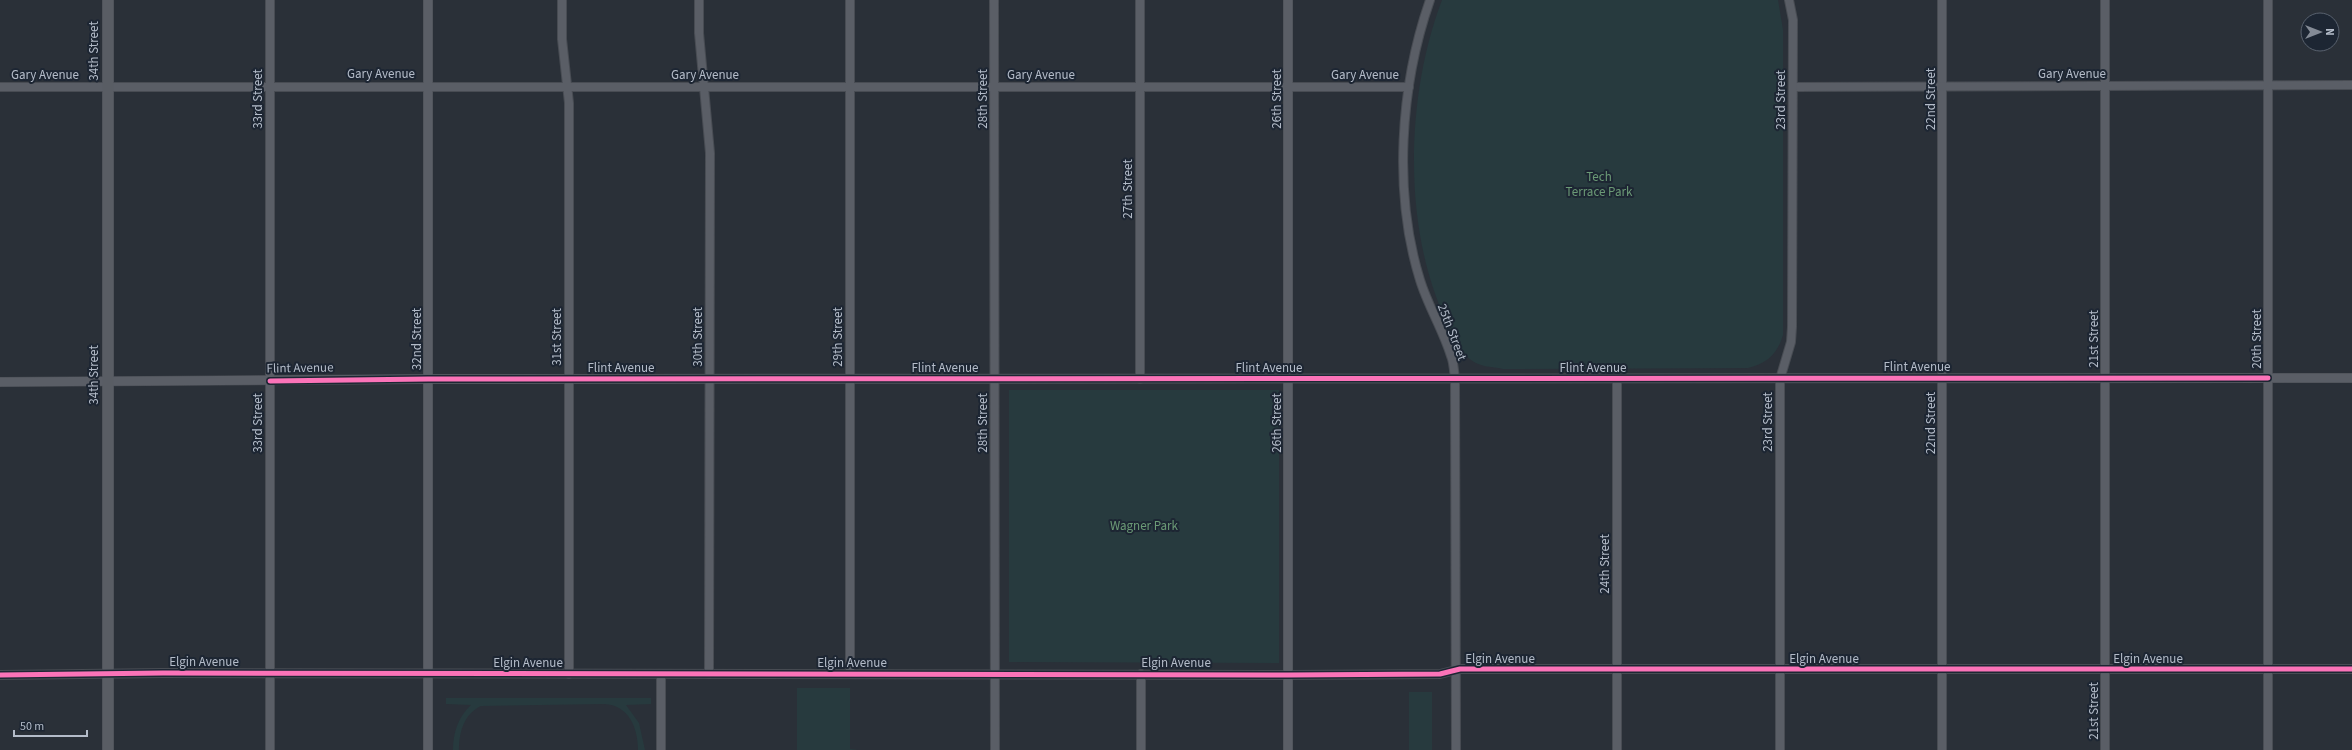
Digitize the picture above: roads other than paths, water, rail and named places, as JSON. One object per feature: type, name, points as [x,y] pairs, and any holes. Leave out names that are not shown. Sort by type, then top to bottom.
[{"type":"main road","name":"34th Street","points":[[108,0],[108,750]]},
{"type":"street","name":"33rd Street","points":[[270,0],[270,750]]},
{"type":"street","name":"32nd Street","points":[[428,0],[428,750]]},
{"type":"street","name":"31st Street","points":[[562,0],[562,39],[569,103],[569,674]]},
{"type":"street","name":"30th Street","points":[[699,0],[704,88],[710,153],[709,674]]},
{"type":"street","name":"29th Street","points":[[850,0],[850,674]]},
{"type":"street","name":"28th Street","points":[[994,0],[995,750]]},
{"type":"street","name":"27th Street","points":[[1140,0],[1140,379]]},
{"type":"street","name":"26th Street","points":[[1288,0],[1288,750]]},
{"type":"street","name":"25th Street","points":[[1430,0],[1421,26],[1409,87],[1404,157],[1405,213],[1410,245],[1420,282],[1452,358],[1455,380],[1456,750]]},
{"type":"street","name":"23rd Street","points":[[1780,750],[1780,379],[1791,342],[1793,20],[1789,0]]},
{"type":"street","name":"22nd Street","points":[[1942,0],[1942,750]]},
{"type":"street","name":"21st Street","points":[[2105,0],[2105,750]]},
{"type":"street","name":"20th Street","points":[[2268,0],[2268,750]]},
{"type":"street","name":"Gary Avenue","points":[[1793,86],[2352,85]]},
{"type":"street","name":"Gary Avenue","points":[[0,87],[1409,87]]},
{"type":"street","name":"Flint Avenue","points":[[0,382],[270,382],[428,379],[1455,380],[1617,378],[2352,378]]},
{"type":"street","name":"24th Street","points":[[1617,378],[1617,750]]},
{"type":"street","name":"Elgin Avenue","points":[[0,675],[428,673],[1288,675],[1440,674],[1456,671],[1617,669],[2352,669]]},
{"type":"street","points":[[661,674],[661,750]]},
{"type":"street","points":[[1141,674],[1141,750]]},
{"type":"park label","name":"Tech Terrace Park","points":[[1599,184]]},
{"type":"park label","name":"Wagner Park","points":[[1144,526]]}]
